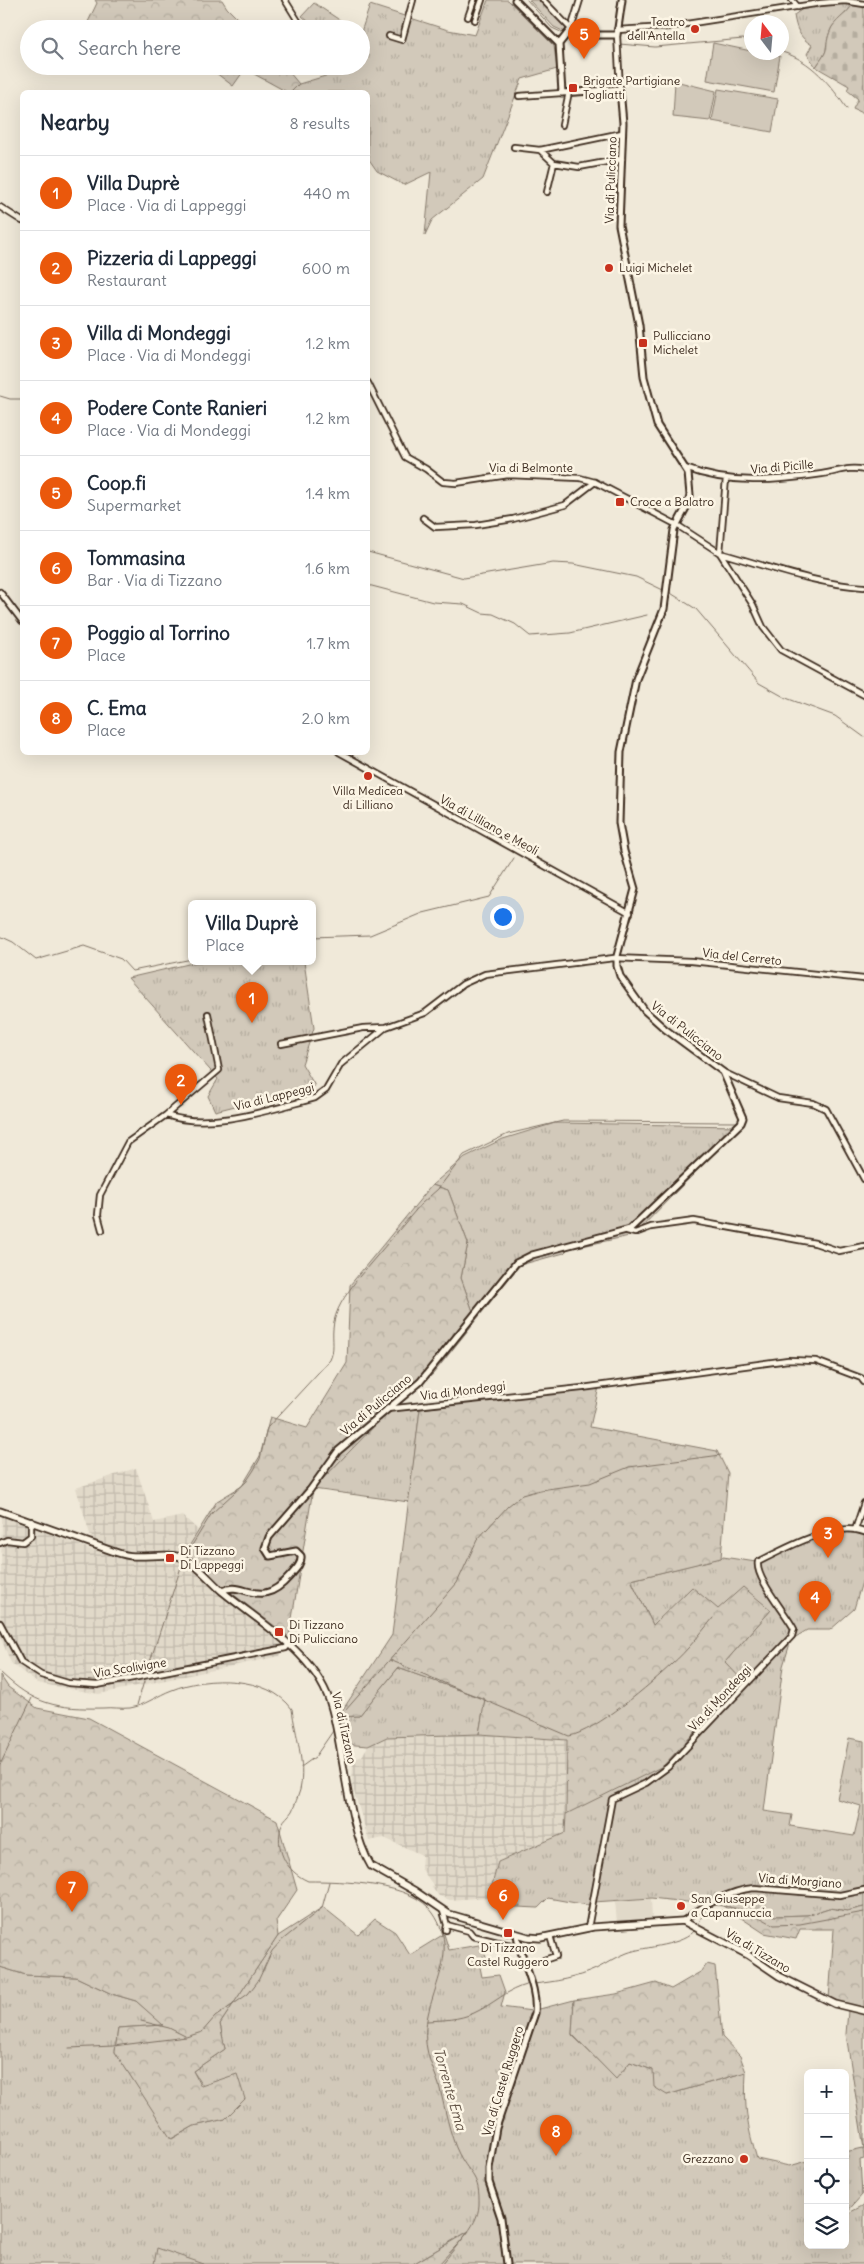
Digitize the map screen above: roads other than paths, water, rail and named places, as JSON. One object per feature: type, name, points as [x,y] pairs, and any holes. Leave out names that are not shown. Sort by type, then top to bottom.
[{"type":"main road","name":"Via di Tizzano","points":[[0,1511],[115,1552],[133,1556],[184,1558],[222,1591],[278,1634],[300,1655],[327,1692],[356,1825],[371,1866],[415,1891],[443,1911],[518,1935],[540,1938],[588,1928],[683,1920],[705,1930],[779,1976],[834,2004],[864,2011]]},
{"type":"street","points":[[285,0],[297,20]]},
{"type":"street","points":[[389,36],[402,40],[413,0]]},
{"type":"street","points":[[468,17],[474,0]]},
{"type":"street","points":[[475,20],[482,0]]},
{"type":"street","points":[[515,0],[559,44],[562,92]]},
{"type":"street","points":[[543,0],[571,29],[592,36],[667,27],[832,2],[864,4]]},
{"type":"street","points":[[559,44],[571,29],[580,0]]},
{"type":"street","points":[[617,33],[622,0]]},
{"type":"street","points":[[792,0],[798,7]]},
{"type":"street","name":"Via di Pulicciano","points":[[222,1591],[229,1589],[264,1593],[273,1592],[282,1586],[299,1566],[301,1556],[296,1551],[270,1556],[265,1550],[267,1541],[310,1490],[338,1451],[412,1389],[429,1372],[519,1261],[532,1255],[626,1231],[637,1224],[742,1121],[742,1111],[723,1072],[665,1029],[645,1011],[620,976],[617,958],[635,888],[624,851],[619,823],[620,752],[636,678],[664,609],[673,533],[689,501],[689,477],[657,425],[646,388],[639,325],[629,286],[619,225],[622,133],[617,33]]},
{"type":"street","points":[[519,96],[620,89]]},
{"type":"street","points":[[562,125],[569,92]]},
{"type":"street","points":[[514,147],[540,150],[622,133]]},
{"type":"street","points":[[540,150],[554,163],[579,167],[622,159]]},
{"type":"street","points":[[547,192],[554,163]]},
{"type":"street","points":[[0,207],[20,220]]},
{"type":"street","name":"Via di Belmonte","points":[[370,387],[405,457],[426,469],[443,482],[450,484],[508,475],[573,477],[595,482],[677,525],[720,553]]},
{"type":"street","name":"Via di Picille","points":[[685,468],[701,474],[765,481],[856,468],[864,470]]},
{"type":"street","name":"Via di Picille","points":[[689,477],[701,474]]},
{"type":"street","points":[[726,478],[720,553],[742,584],[763,628],[781,650],[864,695]]},
{"type":"street","points":[[423,518],[435,527],[476,525],[513,519],[565,505],[595,482]]},
{"type":"street","points":[[720,553],[843,586],[864,587]]},
{"type":"street","points":[[0,592],[20,618]]},
{"type":"street","name":"Via di Lilliano e Meoli","points":[[344,755],[630,913]]},
{"type":"street","name":"Via del Cerreto","points":[[617,958],[691,962],[864,980]]},
{"type":"street","name":"Via di Lappeggi","points":[[281,1044],[363,1028],[386,1027],[426,1013],[463,984],[485,974],[617,958]]},
{"type":"street","points":[[102,1230],[98,1215],[100,1195],[128,1142],[166,1116],[219,1070],[208,1014]]},
{"type":"street","name":"Via di Lappeggi","points":[[166,1116],[181,1120],[216,1120],[316,1098],[326,1090],[341,1064],[386,1027]]},
{"type":"street","points":[[723,1072],[778,1098],[813,1103],[826,1109],[864,1180]]},
{"type":"street","points":[[626,1231],[635,1233],[651,1227],[694,1221],[815,1243],[832,1250],[864,1246]]},
{"type":"street","name":"Via di Mondeggi","points":[[387,1409],[582,1388],[788,1360],[816,1361],[861,1378],[864,1382]]},
{"type":"street","points":[[855,1530],[864,1503]]},
{"type":"street","points":[[0,1543],[7,1540],[23,1542],[30,1536],[31,1521]]},
{"type":"street","name":"Via di Mondeggi","points":[[588,1928],[612,1799],[646,1783],[668,1767],[792,1636],[794,1629],[762,1579],[757,1566],[758,1562],[808,1537],[832,1532],[855,1530],[864,1532]]},
{"type":"street","name":"Via Scolivigne","points":[[0,1623],[21,1662],[41,1675],[68,1683],[97,1685],[146,1677],[286,1648],[289,1644]]},
{"type":"street","name":"Via di Morgiano","points":[[683,1920],[703,1908],[744,1889],[754,1888],[840,1895],[864,1890]]},
{"type":"street","points":[[443,1911],[446,1928],[469,1931],[473,1936],[519,1947]]},
{"type":"street","name":"Via di Castel Ruggero","points":[[507,2264],[501,2218],[489,2182],[489,2168],[496,2128],[535,2013],[536,2001],[519,1947],[518,1935]]},
{"type":"street","points":[[544,1960],[556,1956],[550,1936]]},
{"type":"waterway","points":[[527,0],[552,28],[563,33]]},
{"type":"waterway","points":[[619,44],[655,47],[744,39]]},
{"type":"waterway","points":[[789,55],[802,61],[819,74],[847,109]]},
{"type":"waterway","points":[[0,396],[20,399]]},
{"type":"waterway","points":[[370,553],[464,578],[553,563],[573,564],[636,577],[663,590]]},
{"type":"waterway","points":[[370,586],[433,602],[463,604],[482,613],[493,614],[515,624],[530,636],[570,633],[647,615]]},
{"type":"waterway","points":[[669,592],[696,609],[759,683],[786,698],[835,716],[864,737]]},
{"type":"waterway","points":[[316,937],[370,935],[423,913],[489,897],[514,858]]},
{"type":"waterway","points":[[0,936],[13,942],[36,960],[84,946],[121,959],[132,971],[188,960]]},
{"type":"waterway","points":[[359,1277],[421,1204],[438,1189],[464,1155],[508,1134],[563,1121],[736,1122]]},
{"type":"waterway","points":[[186,1555],[212,1513],[246,1482],[254,1470],[260,1459],[267,1428],[330,1360],[336,1315],[341,1303],[356,1281]]},
{"type":"waterway","points":[[345,1711],[457,1583],[477,1540],[508,1506],[522,1495],[540,1490],[590,1483],[629,1467],[721,1455]]},
{"type":"waterway","points":[[146,1674],[183,1561]]},
{"type":"waterway","points":[[390,1660],[569,1736],[593,1726],[637,1694],[683,1654],[713,1618]]},
{"type":"waterway","name":"Torrente Ema","points":[[0,1672],[24,1692],[47,1703],[59,1706],[130,1708],[186,1685],[219,1681],[252,1684],[268,1690],[281,1698],[292,1709],[301,1759],[302,1780],[294,1806],[283,1822],[280,1833],[279,1842],[283,1858],[293,1871],[308,1881],[375,1885],[410,1895],[423,1903],[433,1913],[442,1930],[443,1964],[428,2014],[426,2031],[427,2049],[456,2147],[476,2182],[479,2205],[478,2213],[470,2230],[439,2264]]},
{"type":"waterway","points":[[137,1705],[145,1678]]},
{"type":"waterway","points":[[0,1765],[32,1698]]},
{"type":"waterway","points":[[301,1767],[315,1757],[333,1731]]},
{"type":"waterway","points":[[69,2048],[113,2046],[186,2037],[202,2032],[215,2017],[248,1994],[258,1981],[272,1951],[281,1941],[322,1908],[329,1882]]},
{"type":"waterway","points":[[697,1927],[703,1914],[730,1909],[752,1913],[774,1925],[800,1924],[864,1912]]},
{"type":"waterway","points":[[533,1984],[581,1975],[627,1953],[682,1939],[695,1930]]},
{"type":"waterway","points":[[427,2021],[468,2015],[506,1993],[529,1984]]},
{"type":"waterway","points":[[141,2021],[169,2028],[185,2036]]},
{"type":"place","name":"Teatro dell'Antella","points":[[695,29]]},
{"type":"place","name":"Coop.fi","points":[[584,59]]},
{"type":"place","name":"Brigate Partigiane Togliatti","points":[[573,88]]},
{"type":"place","name":"Luigi Michelet","points":[[609,268]]},
{"type":"place","name":"Pullicciano Michelet","points":[[643,343]]},
{"type":"place","name":"Croce a Balatro","points":[[620,502]]},
{"type":"place","name":"Villa Medicea di Lilliano","points":[[368,776]]},
{"type":"place","name":"Villa Duprè","points":[[252,1023]]},
{"type":"place","name":"Pizzeria di Lappeggi","points":[[181,1105]]},
{"type":"place","name":"Di Tizzano Di Lappeggi","points":[[170,1558]]},
{"type":"place","name":"Villa di Mondeggi","points":[[828,1558]]},
{"type":"place","name":"Podere Conte Ranieri","points":[[815,1622]]},
{"type":"place","name":"Di Tizzano Di Pulicciano","points":[[279,1632]]},
{"type":"place","name":"San Giuseppe a Capannuccia","points":[[681,1906]]},
{"type":"place","name":"Poggio al Torrino","points":[[72,1912]]},
{"type":"place","name":"Tommasina","points":[[503,1920]]},
{"type":"place","name":"Di Tizzano Castel Ruggero","points":[[508,1933]]},
{"type":"place","name":"C. Ema","points":[[556,2156]]},
{"type":"place","name":"Grezzano","points":[[744,2159]]}]
